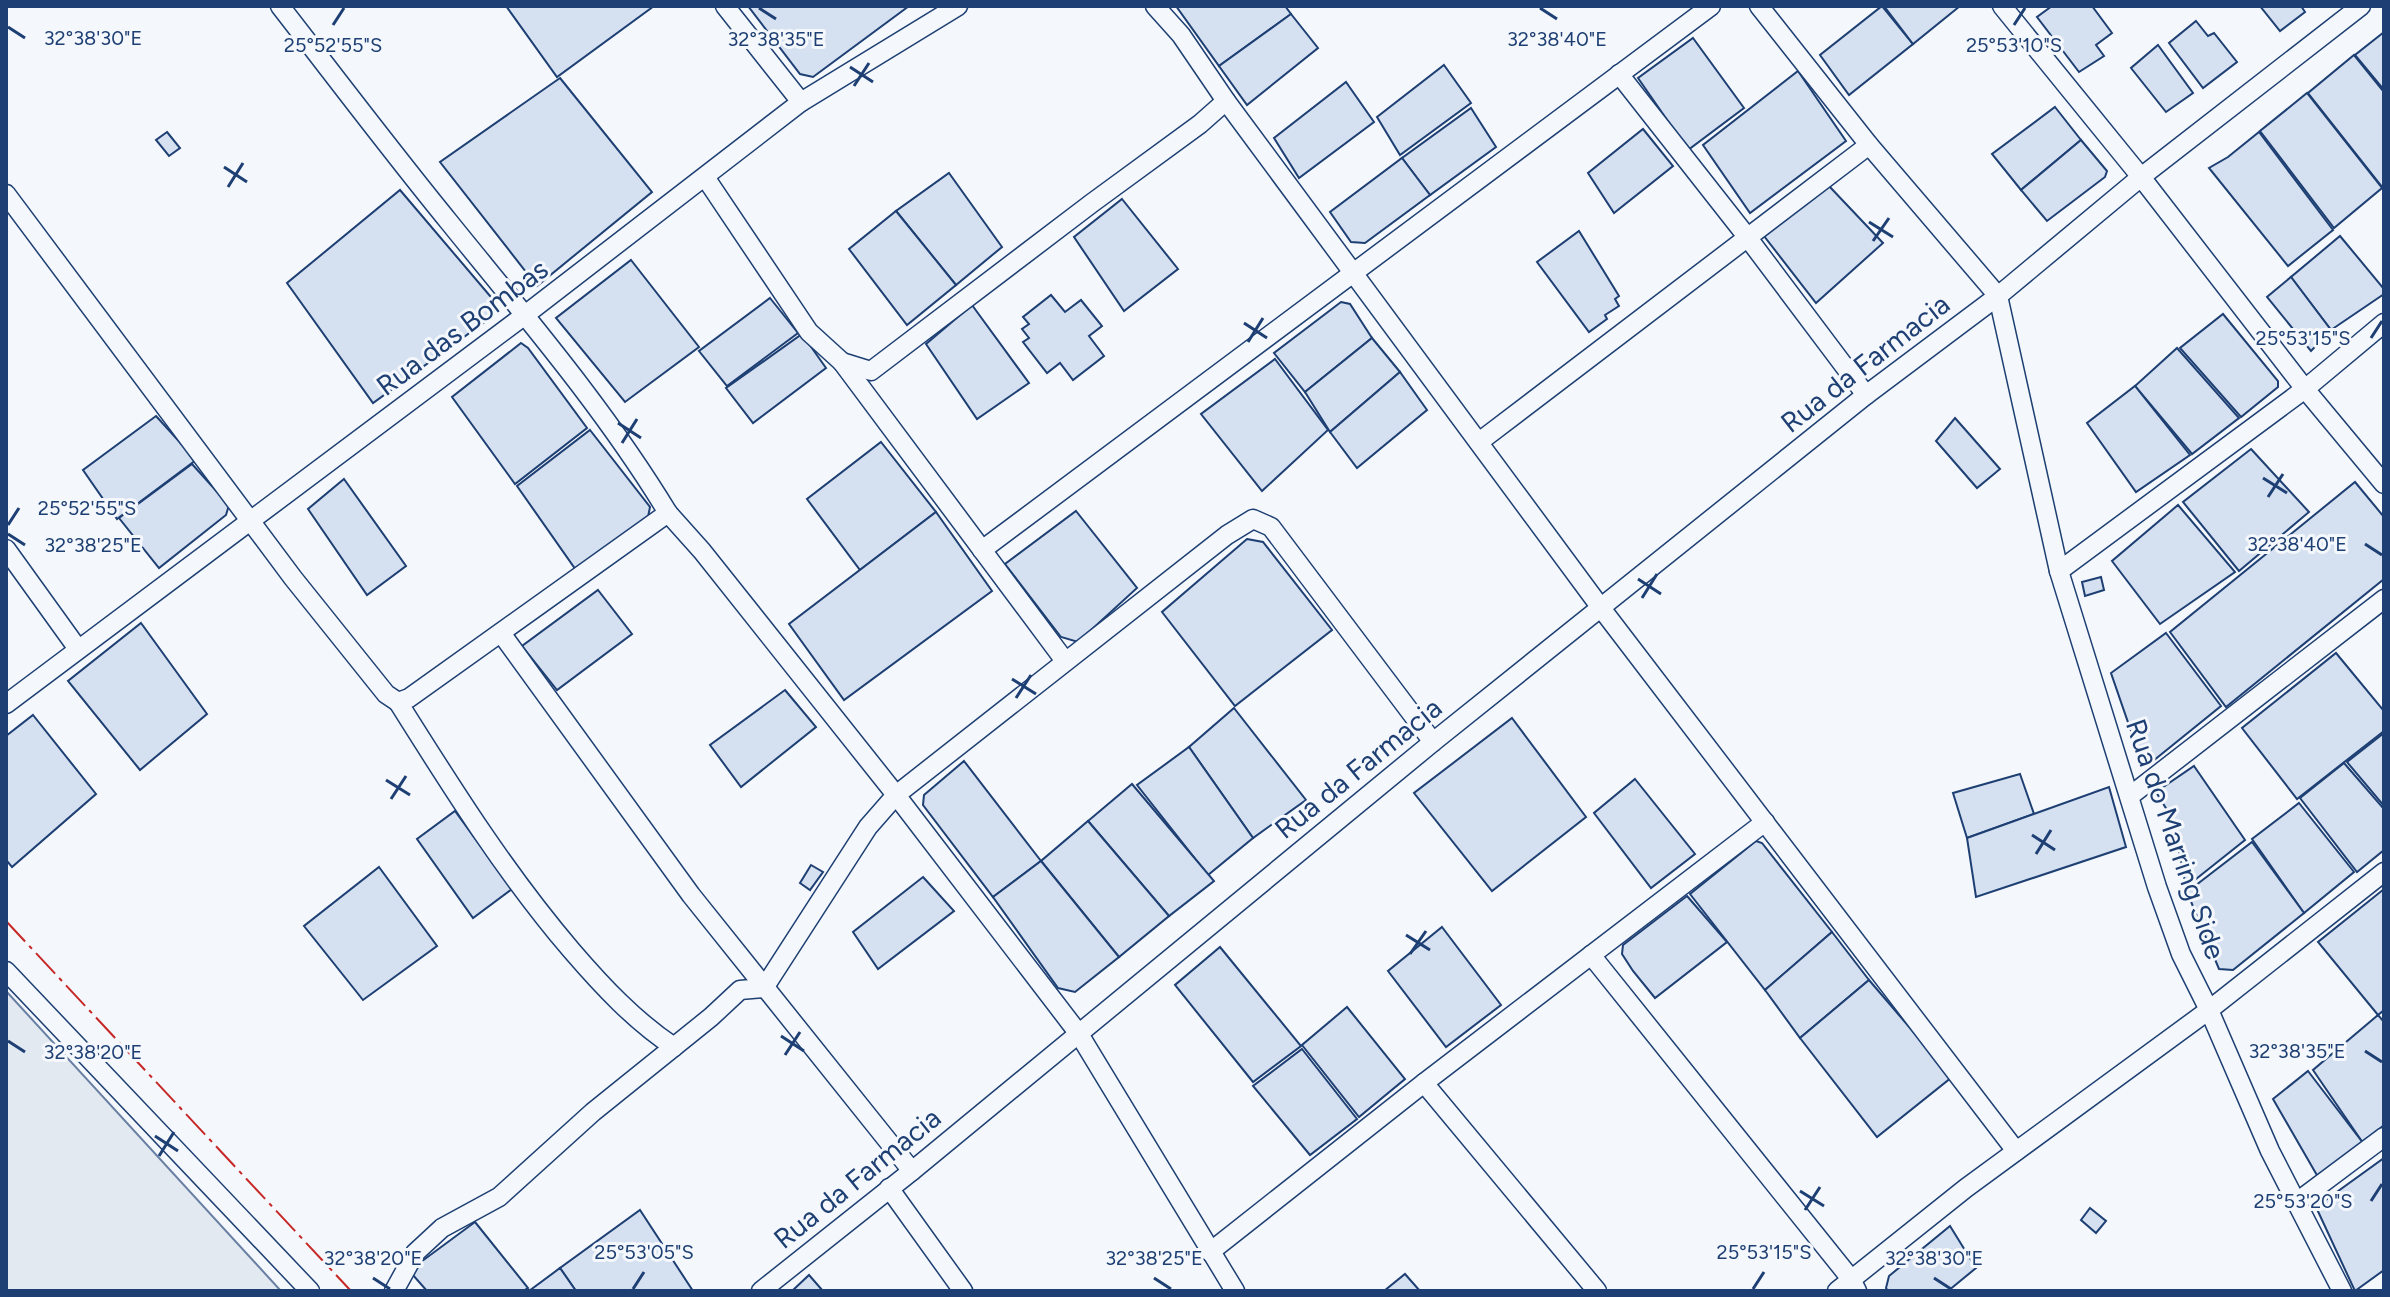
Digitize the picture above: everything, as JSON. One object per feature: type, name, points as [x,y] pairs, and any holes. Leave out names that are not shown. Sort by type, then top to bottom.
[{"type":"street","points":[[280,6],[432,202],[525,315],[639,464],[668,513],[702,551],[896,795],[1079,1034],[1235,1291]]},
{"type":"street","points":[[725,6],[801,102]]},
{"type":"street","name":"Rua das Bombas","points":[[6,704],[525,315],[801,102],[958,6]]},
{"type":"street","points":[[1155,6],[1181,35],[1226,101],[1601,608],[2016,1151]]},
{"type":"street","points":[[982,550],[1711,6]]},
{"type":"street","points":[[1759,6],[1869,145],[1998,296]]},
{"type":"street","points":[[2141,177],[2361,6]]},
{"type":"street","points":[[2008,9],[2305,389],[2384,484]]},
{"type":"street","points":[[1619,74],[1866,395]]},
{"type":"street","points":[[842,362],[871,371],[1200,124],[1226,101]]},
{"type":"street","points":[[1479,442],[1869,145]]},
{"type":"street","points":[[705,177],[809,332],[842,362],[1065,661]]},
{"type":"street","name":"Rua da Farmacia","points":[[761,1291],[912,1171],[1433,742],[1866,395],[1998,296],[2141,177]]},
{"type":"street","points":[[6,194],[250,520],[377,683],[398,702],[475,824],[534,906],[600,983],[647,1029],[674,1047]]},
{"type":"street","name":"Rua do Marring Side","points":[[1998,296],[2059,571],[2157,887],[2181,954],[2209,1010],[2270,1151],[2342,1291]]},
{"type":"street","points":[[2059,571],[2305,389],[2384,323]]},
{"type":"street","points":[[398,702],[409,698],[668,513]]},
{"type":"street","points":[[764,988],[868,827],[896,795],[1227,535],[1253,519],[1271,527],[1433,742]]},
{"type":"street","points":[[6,549],[78,649]]},
{"type":"street","points":[[2130,796],[2384,599]]},
{"type":"street","points":[[501,633],[682,883],[912,1171]]},
{"type":"street","points":[[1210,1252],[1424,1083],[1765,822]]},
{"type":"street","points":[[1591,955],[1848,1287],[1966,1188],[2209,1010],[2384,872]]},
{"type":"street","points":[[6,971],[310,1291]]},
{"type":"street","points":[[394,1291],[415,1253],[442,1228],[499,1197],[593,1112],[740,990],[764,988]]},
{"type":"street","points":[[1424,1083],[1597,1291]]},
{"type":"street","points":[[2297,1202],[2384,1137]]},
{"type":"street","points":[[889,1188],[963,1291]]},
{"type":"shaded area","points":[[6,991],[281,1291],[6,1291]]},
{"type":"building","points":[[506,6],[654,6],[557,77]]},
{"type":"building","points":[[748,6],[909,6],[813,77],[800,74]]},
{"type":"building","points":[[1176,6],[1285,6],[1291,14],[1219,66]]},
{"type":"building","points":[[1882,6],[1913,44],[1849,95],[1820,55]]},
{"type":"building","points":[[1884,6],[1960,6],[1913,44]]},
{"type":"building","points":[[2052,6],[2092,6],[2112,33],[2096,45],[2104,56],[2079,72],[2037,17]]},
{"type":"building","points":[[2260,6],[2301,6],[2305,12],[2280,31]]},
{"type":"building","points":[[1291,14],[1318,48],[1247,105],[1219,66]]},
{"type":"building","points":[[2196,21],[2208,36],[2214,33],[2237,62],[2203,88],[2169,43]]},
{"type":"building","points":[[2384,32],[2384,90],[2355,55]]},
{"type":"building","points":[[1693,38],[1744,108],[1688,150],[1638,78]]},
{"type":"building","points":[[2158,45],[2193,93],[2166,112],[2131,68]]},
{"type":"building","points":[[2354,55],[2384,92],[2383,188],[2308,93]]},
{"type":"building","points":[[1444,65],[1471,103],[1400,155],[1377,117]]},
{"type":"building","points":[[1798,71],[1846,141],[1750,213],[1703,145]]},
{"type":"building","points":[[560,78],[652,192],[537,286],[440,162]]},
{"type":"building","points":[[1346,82],[1374,122],[1299,178],[1274,138]]},
{"type":"building","points":[[2307,93],[2382,188],[2334,228],[2260,131]]},
{"type":"building","points":[[2055,107],[2081,140],[2021,190],[1992,154]]},
{"type":"building","points":[[1471,108],[1496,147],[1430,195],[1402,158]]},
{"type":"building","points":[[1643,129],[1673,166],[1614,213],[1588,173]]},
{"type":"building","points":[[167,132],[180,148],[169,156],[156,140]]},
{"type":"building","points":[[2259,132],[2333,230],[2288,266],[2209,168]]},
{"type":"building","points":[[2081,140],[2107,171],[2105,177],[2047,221],[2021,190]]},
{"type":"building","points":[[1402,158],[1430,195],[1365,243],[1351,242],[1330,212]]},
{"type":"building","points":[[949,173],[1002,247],[956,285],[896,211]]},
{"type":"building","points":[[1829,186],[1883,243],[1816,303],[1764,236]]},
{"type":"building","points":[[400,190],[496,303],[490,318],[373,403],[287,283]]},
{"type":"building","points":[[1122,199],[1178,269],[1124,311],[1074,237]]},
{"type":"building","points":[[896,211],[956,285],[907,325],[849,249]]},
{"type":"building","points":[[1579,231],[1619,296],[1615,299],[1619,306],[1589,332],[1537,262]]},
{"type":"building","points":[[2340,236],[2384,289],[2384,294],[2331,330],[2291,277]]},
{"type":"building","points":[[631,260],[699,347],[625,402],[556,318]]},
{"type":"building","points":[[2291,277],[2331,330],[2311,351],[2267,297]]},
{"type":"building","points":[[1051,295],[1065,312],[1081,300],[1102,326],[1089,336],[1104,356],[1073,380],[1060,363],[1047,373],[1023,342],[1029,338],[1022,329],[1029,324],[1023,317]]},
{"type":"building","points":[[770,298],[798,333],[727,386],[699,351]]},
{"type":"building","points":[[1341,302],[1350,304],[1372,338],[1305,392],[1274,353]]},
{"type":"building","points":[[972,305],[1029,383],[977,419],[926,344]]},
{"type":"building","points":[[2223,314],[2278,381],[2278,387],[2241,417],[2180,348]]},
{"type":"building","points":[[802,334],[826,368],[753,423],[726,388]]},
{"type":"building","points":[[1372,338],[1400,372],[1330,432],[1305,392]]},
{"type":"building","points":[[521,343],[528,348],[587,428],[515,484],[452,397]]},
{"type":"building","points":[[2177,348],[2239,418],[2192,454],[2135,386]]},
{"type":"building","points":[[1275,359],[1328,430],[1262,491],[1201,414]]},
{"type":"building","points":[[1400,372],[1427,410],[1357,468],[1330,432]]},
{"type":"building","points":[[2135,386],[2190,455],[2136,492],[2087,423]]},
{"type":"building","points":[[156,416],[196,460],[117,519],[83,470]]},
{"type":"building","points":[[1955,418],[2000,469],[1977,488],[1936,441]]},
{"type":"building","points":[[590,430],[650,507],[648,517],[576,570],[517,486]]},
{"type":"building","points":[[881,442],[936,512],[860,570],[807,499]]},
{"type":"building","points":[[2251,449],[2309,512],[2239,571],[2183,502]]},
{"type":"building","points":[[192,464],[229,505],[226,515],[159,568],[119,518]]},
{"type":"building","points":[[344,479],[406,566],[367,595],[308,509]]},
{"type":"building","points":[[2355,482],[2384,517],[2384,579],[2226,707],[2170,632]]},
{"type":"building","points":[[2178,505],[2235,572],[2160,624],[2112,561]]},
{"type":"building","points":[[1076,511],[1137,588],[1078,642],[1061,637],[1005,564]]},
{"type":"building","points":[[936,512],[992,591],[844,700],[789,624]]},
{"type":"building","points":[[1247,539],[1263,542],[1332,630],[1235,706],[1162,612]]},
{"type":"building","points":[[2101,577],[2104,590],[2085,596],[2082,582]]},
{"type":"building","points":[[598,590],[632,634],[557,690],[522,646]]},
{"type":"building","points":[[141,623],[207,714],[140,770],[68,681]]},
{"type":"building","points":[[2166,633],[2221,706],[2153,761],[2141,760],[2111,673]]},
{"type":"building","points":[[2336,653],[2384,711],[2384,731],[2297,799],[2242,728]]},
{"type":"building","points":[[785,690],[816,727],[741,787],[710,745]]},
{"type":"building","points":[[1234,708],[1306,800],[1253,838],[1189,747]]},
{"type":"building","points":[[33,715],[96,794],[12,867],[6,860],[6,736]]},
{"type":"building","points":[[1512,718],[1586,817],[1492,891],[1414,793]]},
{"type":"building","points":[[2384,733],[2384,806],[2347,762]]},
{"type":"building","points":[[1189,747],[1253,838],[1208,875],[1137,785]]},
{"type":"building","points":[[964,761],[1041,861],[993,897],[923,805],[924,795]]},
{"type":"building","points":[[2344,763],[2384,809],[2384,850],[2357,872],[2300,798]]},
{"type":"building","points":[[2194,766],[2245,840],[2186,887],[2176,835],[2156,792]]},
{"type":"building","points":[[2020,774],[2034,814],[1967,838],[1953,793]]},
{"type":"building","points":[[1635,779],[1695,854],[1651,888],[1594,813]]},
{"type":"building","points":[[1132,784],[1214,881],[1169,916],[1088,821]]},
{"type":"building","points":[[2109,787],[2126,847],[1976,897],[1967,838]]},
{"type":"building","points":[[2299,803],[2354,872],[2304,913],[2252,839]]},
{"type":"building","points":[[455,811],[512,889],[473,918],[417,839]]},
{"type":"building","points":[[1088,821],[1169,916],[1119,957],[1041,861]]},
{"type":"building","points":[[1756,841],[1762,843],[1832,932],[1765,990],[1690,894]]},
{"type":"building","points":[[2252,842],[2304,913],[2233,970],[2219,969],[2187,892]]},
{"type":"building","points":[[1041,861],[1119,957],[1075,992],[1058,988],[993,897]]},
{"type":"building","points":[[811,865],[823,872],[810,890],[800,883]]},
{"type":"building","points":[[379,867],[437,946],[363,1000],[304,926]]},
{"type":"building","points":[[923,877],[954,911],[878,969],[853,932]]},
{"type":"building","points":[[2384,889],[2384,1010],[2378,1015],[2318,942]]},
{"type":"building","points":[[1687,896],[1727,942],[1655,998],[1622,954],[1623,945]]},
{"type":"building","points":[[1442,927],[1501,1005],[1446,1047],[1388,971]]},
{"type":"building","points":[[1832,932],[1869,980],[1800,1038],[1765,990]]},
{"type":"building","points":[[1220,947],[1301,1046],[1253,1082],[1175,985]]},
{"type":"building","points":[[1869,980],[1952,1077],[1877,1137],[1800,1038]]},
{"type":"building","points":[[1347,1007],[1405,1079],[1359,1117],[1302,1045]]},
{"type":"building","points":[[2378,1015],[2384,1022],[2384,1125],[2363,1143],[2313,1070]]},
{"type":"building","points":[[1302,1049],[1357,1119],[1310,1155],[1253,1086]]},
{"type":"building","points":[[2308,1071],[2363,1143],[2318,1177],[2273,1099]]},
{"type":"building","points":[[2384,1158],[2384,1270],[2355,1291],[2316,1207]]},
{"type":"building","points":[[2090,1208],[2106,1221],[2096,1233],[2081,1220]]},
{"type":"building","points":[[640,1210],[693,1291],[576,1291],[560,1268]]},
{"type":"building","points":[[475,1222],[528,1288],[523,1291],[427,1291],[412,1274],[414,1267]]},
{"type":"building","points":[[1950,1226],[1976,1268],[1948,1291],[1888,1291],[1889,1276]]},
{"type":"building","points":[[560,1268],[576,1291],[529,1291]]},
{"type":"building","points":[[1405,1274],[1420,1291],[1384,1291]]},
{"type":"building","points":[[809,1275],[823,1291],[792,1291]]},
{"type":"power","points":[[6,921],[351,1291]]}]
